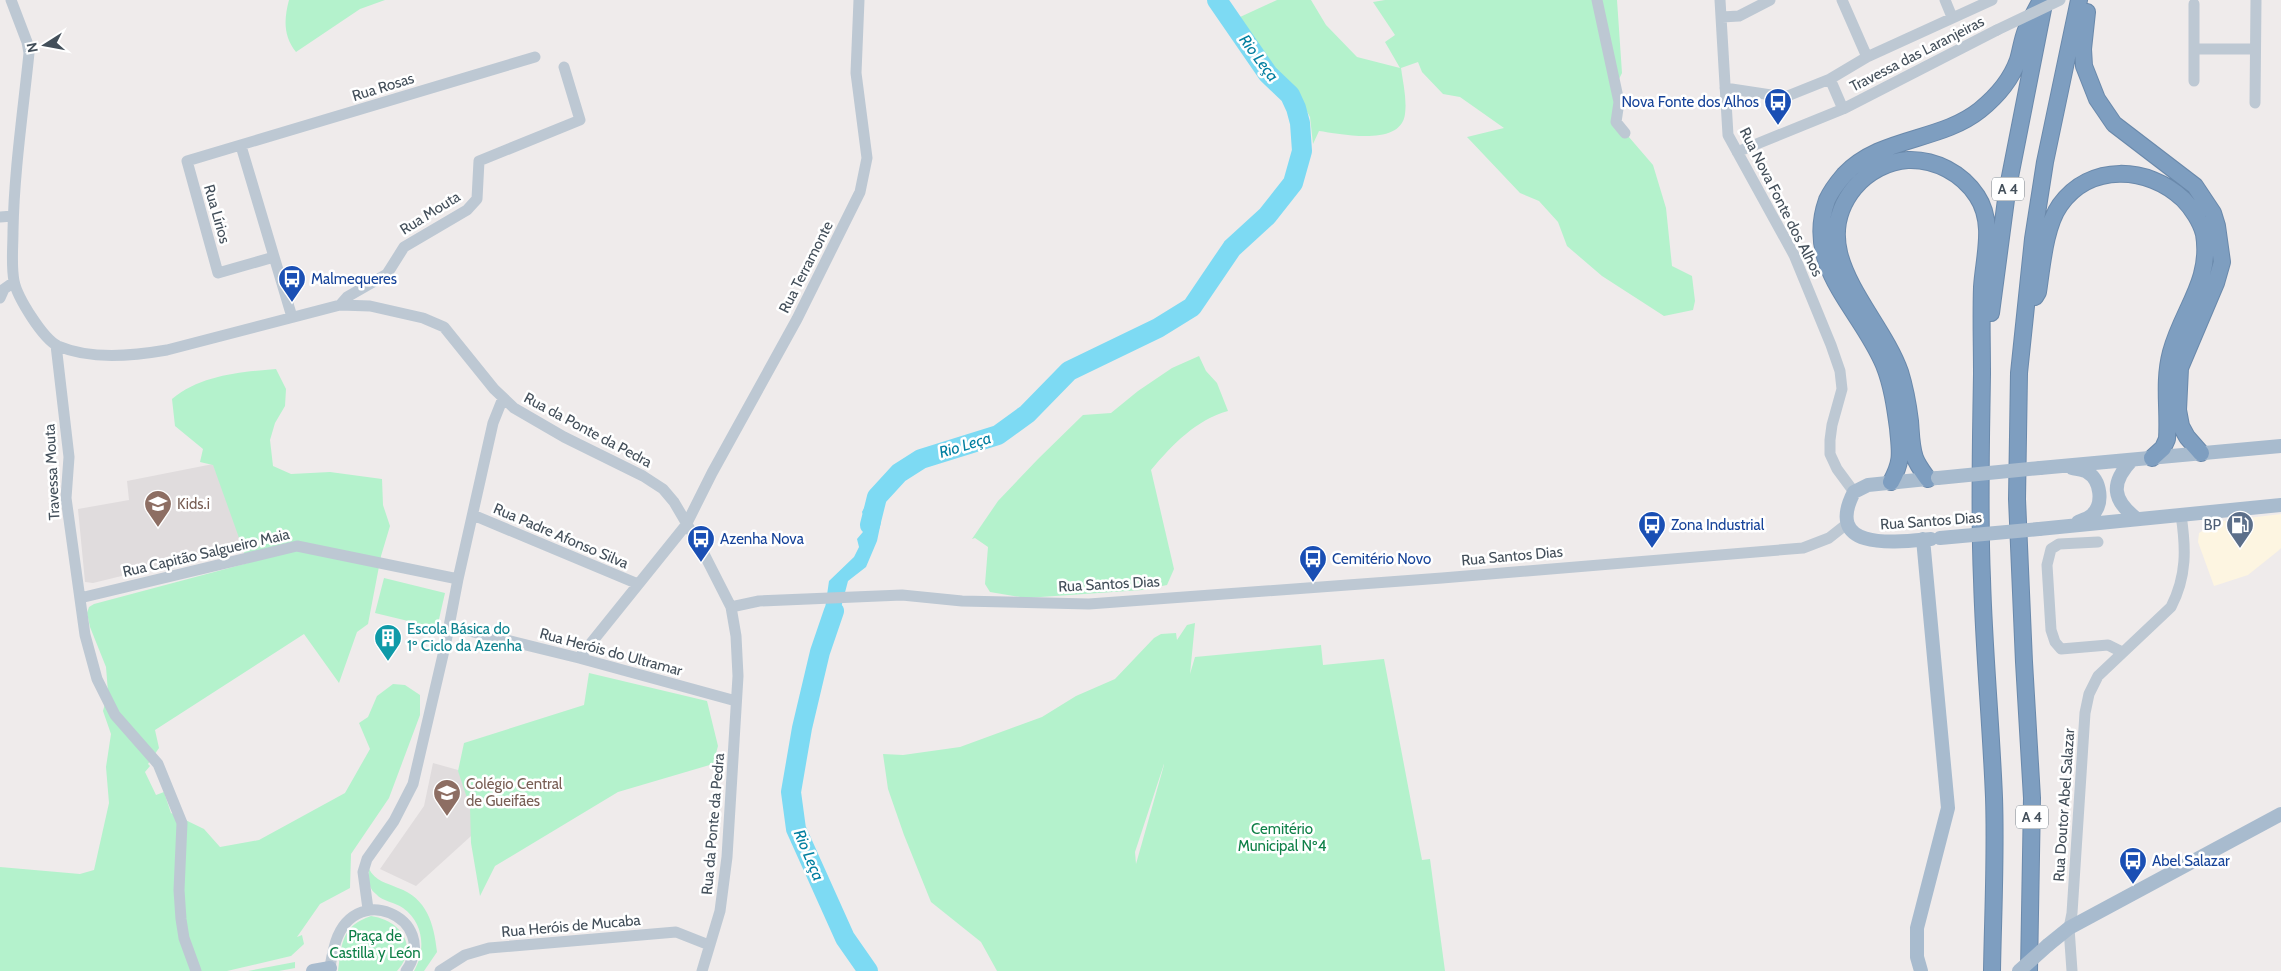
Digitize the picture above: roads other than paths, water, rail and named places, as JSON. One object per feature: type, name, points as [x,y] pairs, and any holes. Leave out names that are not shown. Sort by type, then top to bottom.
[{"type":"highway","name":"A 4","points":[[1992,971],[1994,800],[1982,583],[1980,504],[1982,379],[2007,192],[2043,0]]},
{"type":"highway","points":[[1891,482],[1901,463],[1894,398],[1884,364],[1870,336],[1838,288],[1827,266],[1821,239],[1822,219],[1828,198],[1838,182],[1854,165],[1869,156],[1892,145],[1961,122],[1979,111],[2004,86],[2018,60],[2025,31],[2043,0]]},
{"type":"highway","name":"A 4","points":[[2029,971],[2032,798],[2017,499],[2019,373],[2033,239],[2045,162],[2079,0]]},
{"type":"highway","points":[[2089,0],[2083,49],[2084,66],[2097,99],[2114,124],[2195,186],[2212,213],[2217,226],[2222,262],[2216,283],[2180,368],[2178,410],[2181,426],[2200,453]]},
{"type":"highway","points":[[1933,479],[1916,461],[1913,451],[1908,407],[1900,375],[1890,348],[1844,272],[1836,234],[1838,216],[1846,198],[1860,181],[1892,162],[1912,160],[1930,162],[1946,168],[1964,180],[1978,196],[1985,213],[1988,236],[1982,287],[1982,379]]},
{"type":"highway","points":[[2025,315],[2038,292],[2051,224],[2060,205],[2073,191],[2087,181],[2108,175],[2138,174],[2167,186],[2190,206],[2203,232],[2205,261],[2203,276],[2176,339],[2166,373],[2167,439],[2163,448],[2152,458]]},
{"type":"main road","points":[[1848,523],[1847,511],[1854,492],[1868,485],[2281,446]]},
{"type":"main road","points":[[2132,460],[2122,471],[2118,480],[2117,495],[2126,510],[2137,519]]},
{"type":"main road","points":[[2059,466],[2087,472],[2098,487],[2100,496],[2097,509],[2092,515],[2068,526]]},
{"type":"main road","name":"Rua Santos Dias","points":[[1848,523],[1857,536],[1879,543],[2281,505]]},
{"type":"main road","points":[[1921,971],[1917,957],[1917,928],[1948,808],[1923,539]]},
{"type":"main road","points":[[2019,971],[2069,928],[2281,814]]},
{"type":"main road","points":[[313,971],[330,969]]},
{"type":"street","points":[[11,0],[27,42],[29,54],[13,216],[14,282],[27,312],[56,345]]},
{"type":"street","name":"Rua Terramonte","points":[[579,658],[686,525],[712,473],[797,319],[860,192],[867,158],[856,74],[858,0]]},
{"type":"street","points":[[1597,0],[1619,102],[1616,122],[1625,133]]},
{"type":"street","name":"Rua Nova Fonte dos Alhos","points":[[1720,0],[1726,127],[1737,152],[1794,255],[1840,370],[1842,389],[1832,425],[1830,454],[1836,469],[1854,492]]},
{"type":"street","points":[[1722,17],[1739,16],[1770,0]]},
{"type":"street","points":[[1842,0],[1867,57]]},
{"type":"street","points":[[1945,0],[1952,17]]},
{"type":"street","name":"Travessa das Laranjeiras","points":[[1725,88],[1784,97],[1830,79],[1867,57],[1992,0]]},
{"type":"street","name":"Travessa das Laranjeiras","points":[[1737,152],[1843,109],[2060,0]]},
{"type":"street","points":[[2255,103],[2256,0]]},
{"type":"street","points":[[2194,4],[2194,81]]},
{"type":"street","points":[[2194,49],[2255,49]]},
{"type":"street","name":"Rua Rosas","points":[[241,146],[535,56]]},
{"type":"street","name":"Rua Mouta","points":[[340,305],[346,297],[387,274],[404,247],[467,210],[477,199],[479,161],[580,120],[564,67]]},
{"type":"street","name":"Travessa das Laranjeiras","points":[[1830,79],[1843,109]]},
{"type":"street","points":[[241,146],[292,317]]},
{"type":"street","name":"Rua Lírios","points":[[241,146],[187,161],[218,273],[274,257]]},
{"type":"street","points":[[0,217],[13,216]]},
{"type":"street","points":[[0,298],[4,289],[14,282]]},
{"type":"street","name":"Rua da Ponte da Pedra","points":[[56,345],[106,356],[143,354],[167,350],[340,305],[370,306],[423,318],[444,327],[503,398],[514,408],[643,476],[663,489],[674,502],[701,548],[731,607],[736,636],[738,676],[727,857],[720,911],[702,971]]},
{"type":"street","name":"Travessa Mouta","points":[[56,345],[69,457],[66,498],[85,635],[97,679],[115,715],[158,764],[182,823],[179,890],[181,919],[184,938],[196,971]]},
{"type":"street","points":[[368,909],[363,872],[367,859],[394,822],[413,784],[493,423],[503,398]]},
{"type":"street","name":"Rua Padre Afonso Silva","points":[[473,515],[638,584]]},
{"type":"street","name":"Rua Doutor Abel Salazar","points":[[2072,971],[2069,928],[2072,913],[2085,713],[2089,694],[2098,676],[2171,606],[2178,593],[2183,578],[2186,551],[2181,515]]},
{"type":"street","name":"Rua Santos Dias","points":[[731,607],[759,601],[902,596],[962,601],[1089,604],[1442,578],[1803,548],[1829,538],[1848,523]]},
{"type":"street","points":[[2098,542],[2059,544],[2050,549],[2046,565],[2051,630],[2054,642],[2061,649],[2108,645],[2122,652]]},
{"type":"street","name":"Rua Capitão Salgueiro Maia","points":[[80,598],[297,546],[458,579]]},
{"type":"street","name":"Rua Heróis do Ultramar","points":[[449,626],[579,658],[736,701]]},
{"type":"street","points":[[330,969],[335,943],[343,925],[358,913],[368,909],[396,915],[409,929],[413,937],[414,952],[406,971]]},
{"type":"street","name":"Rua Heróis de Mucaba","points":[[440,971],[465,955],[489,948],[676,932],[709,944]]},
{"type":"water","points":[[870,497],[878,499],[875,513],[878,514],[881,522],[877,541],[866,567],[848,581],[833,638],[821,637],[829,581],[854,557],[859,547],[857,539],[868,526],[862,512]]},
{"type":"waterway","name":"Rio Leça","points":[[870,525],[877,497],[899,473],[921,459],[998,435],[1027,414],[1069,371],[1158,328],[1192,307],[1232,248],[1267,216],[1293,183],[1302,151],[1300,123],[1296,108],[1290,95],[1268,74],[1217,0]]},
{"type":"waterway","name":"Rio Leça","points":[[834,611],[820,652],[802,728],[791,792],[796,829],[845,938],[868,971]]},
{"type":"place","name":"Nova Fonte dos Alhos","points":[[1778,126]]},
{"type":"place","name":"Malmequeres","points":[[292,303]]},
{"type":"place","name":"Kids.i","points":[[158,528]]},
{"type":"place","name":"Zona Industrial","points":[[1652,549]]},
{"type":"place","name":"BP","points":[[2240,549]]},
{"type":"place","name":"Azenha Nova","points":[[701,563]]},
{"type":"place","name":"Cemitério Novo","points":[[1313,583]]},
{"type":"place","name":"Escola Básica do 1º Ciclo da Azenha","points":[[388,662]]},
{"type":"place","name":"Colégio Central de Gueifães","points":[[447,817]]},
{"type":"place","name":"Abel Salazar","points":[[2133,885]]},
{"type":"park label","name":"Cemitério Municipal Nº4","points":[[1282,838]]},
{"type":"park label","name":"Praça de Castilla y León","points":[[375,944]]}]
